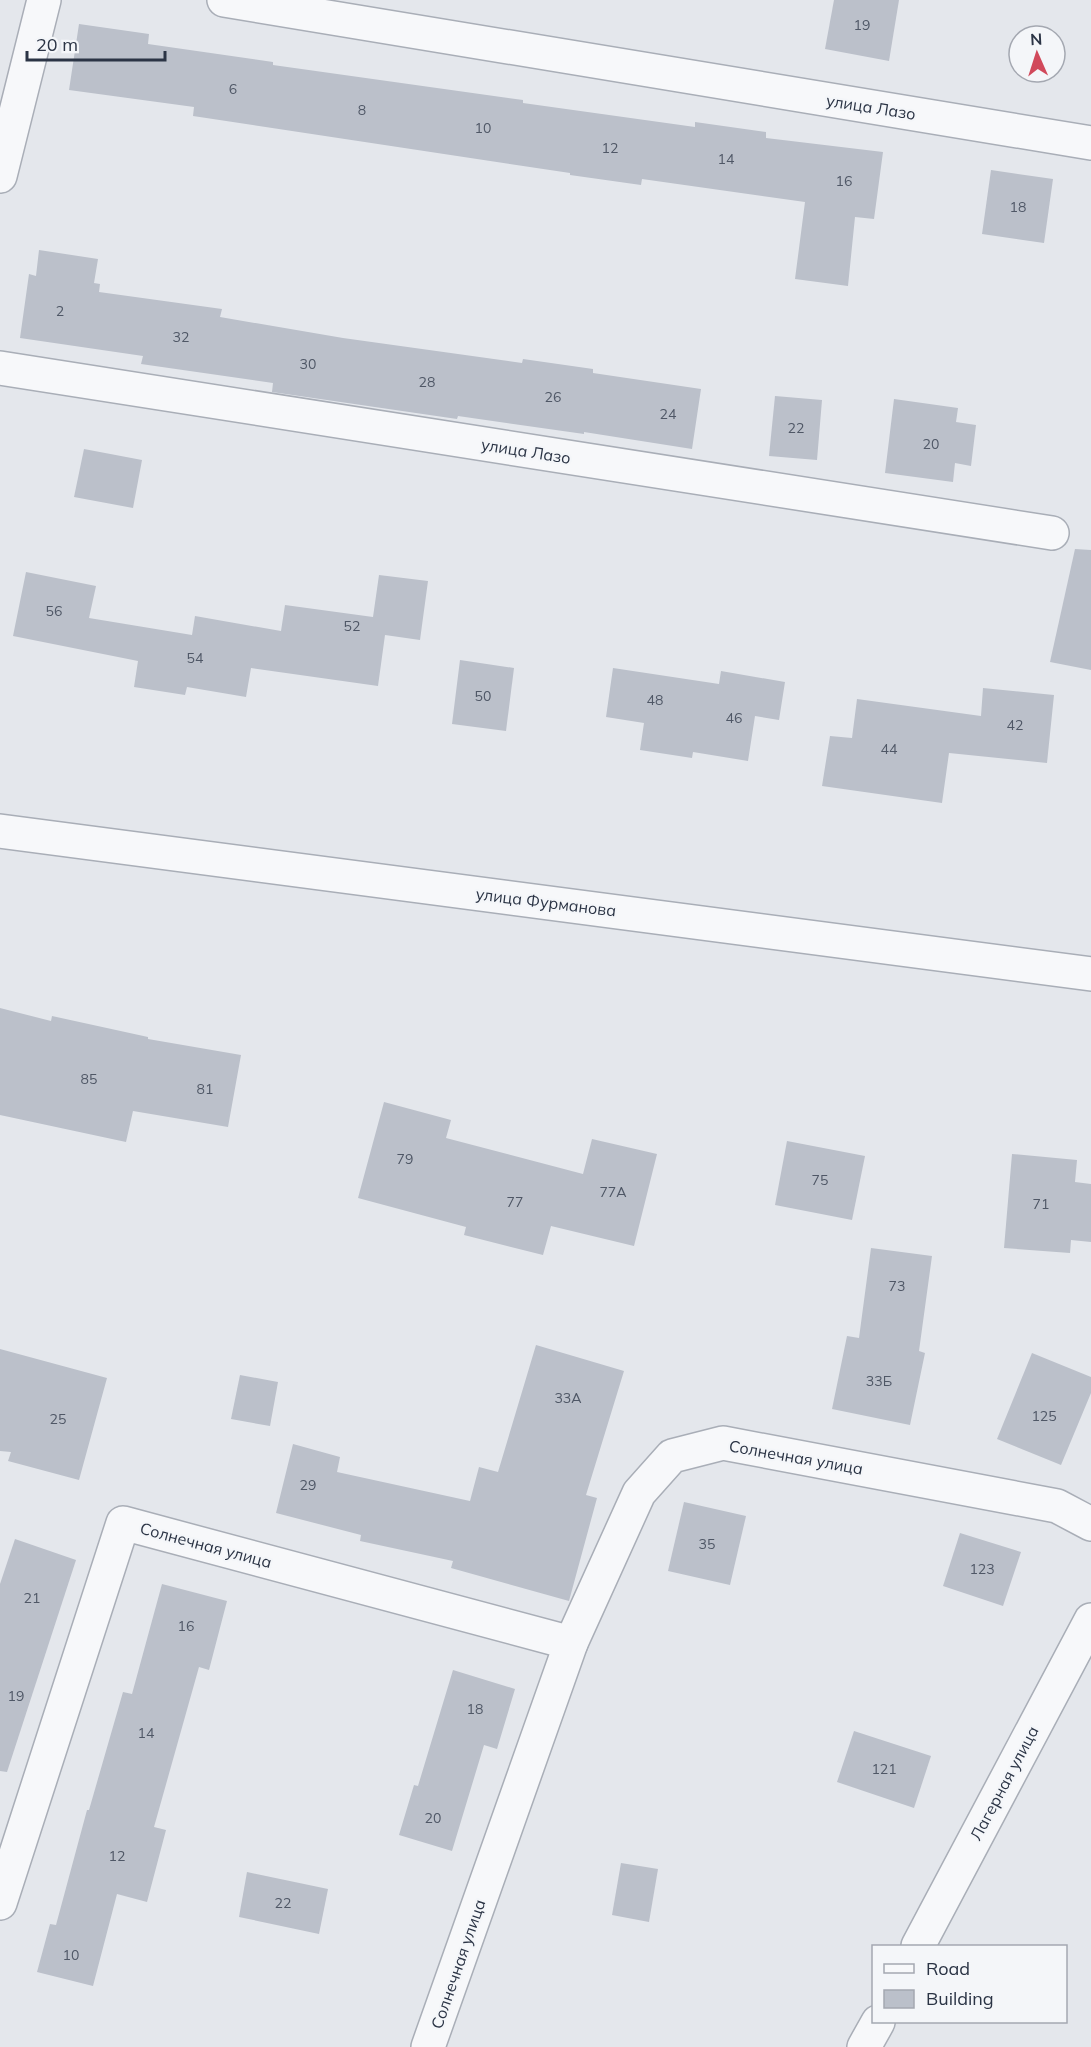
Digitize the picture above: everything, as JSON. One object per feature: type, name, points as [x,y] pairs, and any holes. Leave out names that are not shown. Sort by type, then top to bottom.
[{"type":"street","points":[[0,176],[44,0]]},
{"type":"street","name":"улица Лазо","points":[[224,0],[1091,143]]},
{"type":"street","name":"улица Лазо","points":[[0,368],[1052,533]]},
{"type":"street","name":"улица Фурманова","points":[[0,831],[1091,974]]},
{"type":"street","name":"Солнечная улица","points":[[428,2047],[571,1643],[639,1493],[672,1456],[723,1443],[1057,1506],[1091,1524]]},
{"type":"street","name":"Солнечная улица","points":[[0,1903],[123,1523],[571,1643]]},
{"type":"street","name":"Лагерная улица","points":[[919,1945],[1083,1657],[1091,1620]]},
{"type":"street","points":[[864,2047],[877,2023]]},
{"type":"building","points":[[834,0],[899,0],[889,61],[825,49]]},
{"type":"building","points":[[79,24],[149,34],[148,44],[273,62],[273,65],[695,127],[695,122],[766,132],[766,138],[883,152],[874,219],[855,217],[848,286],[795,279],[805,202],[642,179],[641,185],[570,175],[570,173],[193,116],[194,107],[69,90]]},
{"type":"building","points":[[991,170],[1053,179],[1044,243],[982,234]]},
{"type":"building","points":[[39,250],[98,259],[94,283],[100,284],[99,292],[222,309],[220,317],[343,338],[522,363],[523,359],[593,369],[593,373],[701,389],[692,449],[584,432],[584,434],[458,416],[457,419],[272,392],[273,383],[141,364],[143,356],[20,338],[29,274],[36,276]]},
{"type":"building","points":[[775,396],[822,400],[817,460],[769,456]]},
{"type":"building","points":[[894,399],[958,408],[956,422],[976,425],[971,466],[955,463],[953,482],[885,473]]},
{"type":"building","points":[[84,449],[142,460],[133,508],[74,497]]},
{"type":"building","points":[[1075,549],[1091,550],[1091,670],[1050,662]]},
{"type":"building","points":[[26,572],[96,586],[89,618],[192,635],[195,616],[281,631],[285,605],[373,617],[379,575],[428,581],[420,640],[385,635],[378,686],[251,668],[246,697],[187,687],[185,695],[134,687],[138,661],[13,636]]},
{"type":"building","points":[[460,660],[514,668],[506,731],[452,724]]},
{"type":"building","points":[[613,668],[719,684],[721,671],[785,682],[779,720],[755,716],[748,761],[693,752],[692,758],[640,750],[644,723],[606,717]]},
{"type":"building","points":[[983,688],[1054,695],[1047,763],[949,753],[942,803],[822,786],[830,736],[852,738],[857,699],[981,716]]},
{"type":"building","points":[[0,1008],[51,1021],[52,1016],[148,1037],[148,1039],[241,1055],[228,1127],[133,1111],[126,1142],[0,1115]]},
{"type":"building","points":[[384,1102],[451,1120],[446,1138],[583,1174],[592,1139],[657,1154],[634,1246],[551,1226],[543,1255],[464,1235],[466,1227],[358,1198]]},
{"type":"building","points":[[787,1141],[865,1156],[852,1220],[775,1205]]},
{"type":"building","points":[[1012,1154],[1077,1160],[1075,1182],[1091,1184],[1091,1242],[1071,1240],[1070,1253],[1004,1248]]},
{"type":"building","points":[[871,1248],[932,1256],[919,1351],[925,1353],[910,1425],[832,1409],[847,1336],[859,1338]]},
{"type":"building","points":[[536,1345],[624,1371],[586,1495],[597,1498],[569,1601],[451,1568],[453,1561],[360,1541],[361,1535],[276,1513],[293,1444],[340,1457],[337,1472],[470,1501],[479,1467],[498,1472]]},
{"type":"building","points":[[0,1349],[107,1378],[79,1480],[8,1461],[11,1452],[0,1451]]},
{"type":"building","points":[[1032,1353],[1091,1377],[1091,1393],[1061,1465],[997,1439]]},
{"type":"building","points":[[240,1375],[278,1382],[270,1426],[231,1419]]},
{"type":"building","points":[[684,1502],[746,1516],[730,1585],[668,1571]]},
{"type":"building","points":[[960,1533],[1021,1552],[1003,1606],[943,1586]]},
{"type":"building","points":[[15,1539],[76,1560],[7,1772],[0,1771],[0,1584]]},
{"type":"building","points":[[162,1584],[227,1601],[209,1670],[199,1667],[154,1827],[166,1830],[147,1902],[117,1894],[93,1986],[37,1972],[50,1924],[56,1925],[87,1810],[89,1810],[123,1692],[132,1694]]},
{"type":"building","points":[[453,1670],[515,1689],[497,1749],[484,1745],[452,1851],[399,1835],[414,1785],[418,1786]]},
{"type":"building","points":[[854,1731],[931,1756],[914,1808],[837,1782]]},
{"type":"building","points":[[621,1863],[658,1869],[649,1922],[612,1915]]},
{"type":"building","points":[[247,1872],[328,1889],[319,1934],[239,1917]]}]
